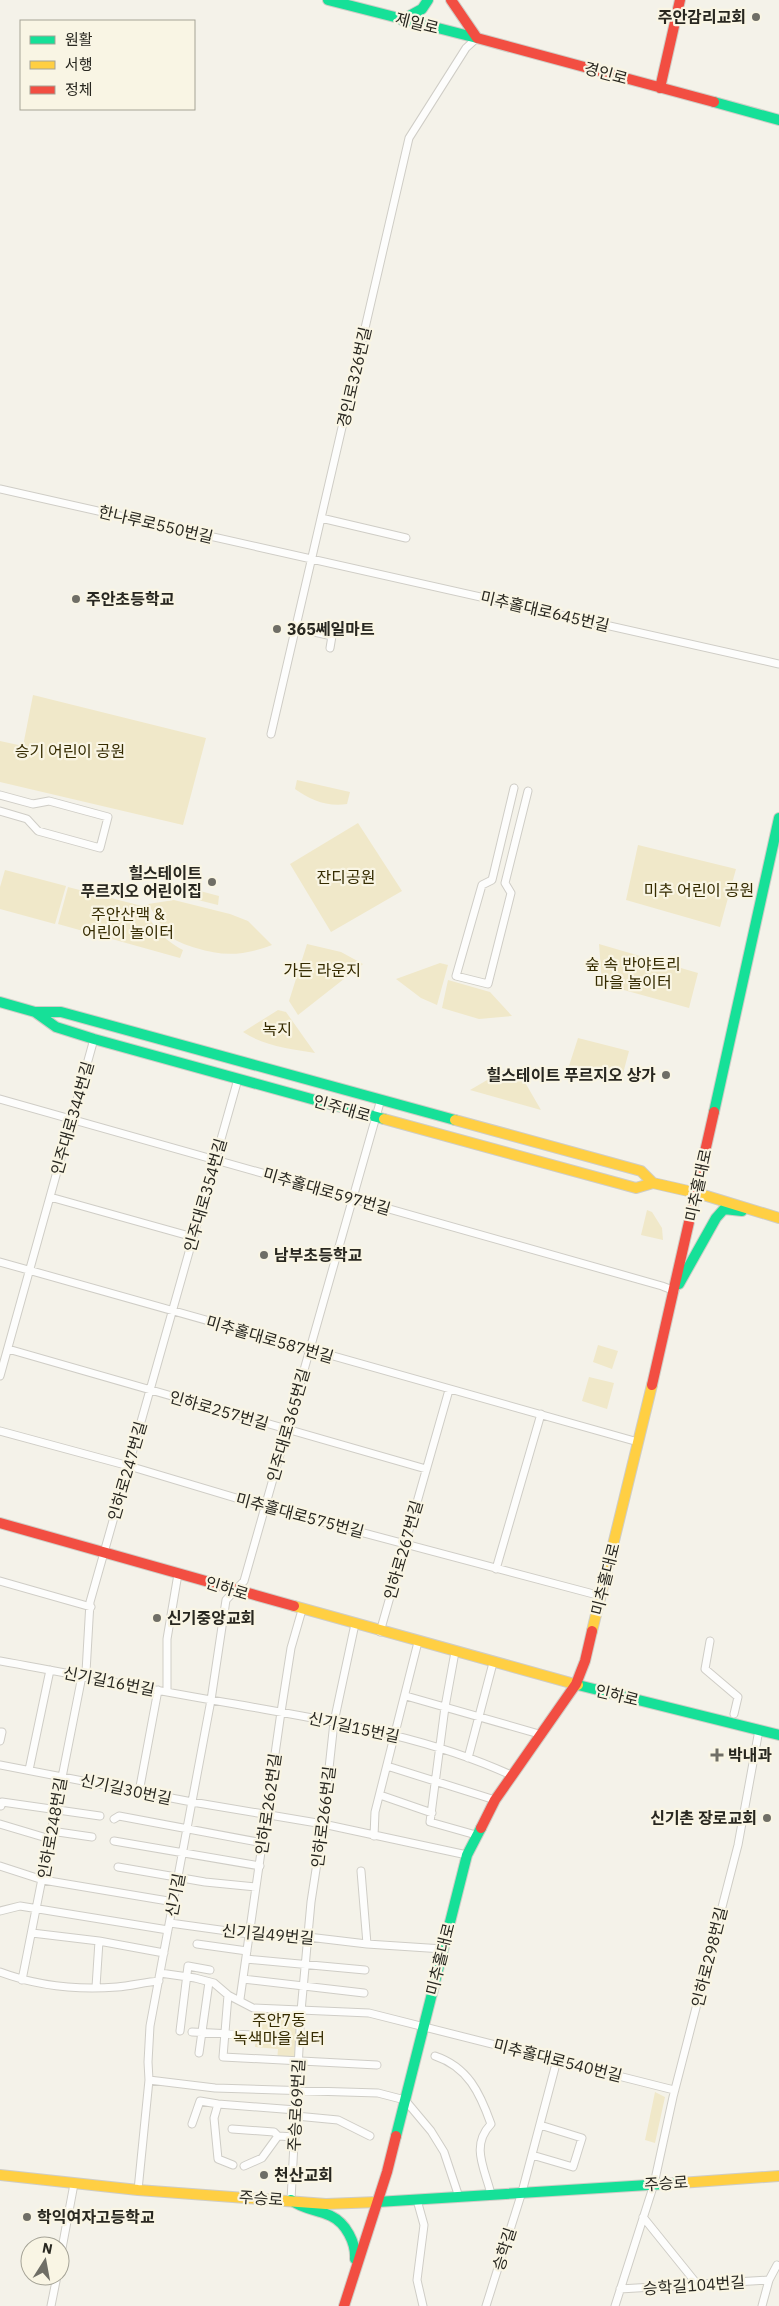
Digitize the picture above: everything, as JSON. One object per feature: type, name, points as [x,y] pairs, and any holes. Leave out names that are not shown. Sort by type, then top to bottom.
[{"type":"main road","name":"제일로","points":[[328,0],[477,38]]},
{"type":"main road","points":[[402,20],[422,9],[428,0]]},
{"type":"main road","points":[[451,0],[477,38]]},
{"type":"main road","points":[[660,88],[680,0]]},
{"type":"main road","name":"경인로","points":[[477,38],[779,120]]},
{"type":"main road","name":"미추홀대로","points":[[344,2306],[352,2275],[387,2172],[467,1856],[476,1834],[495,1800],[539,1734],[576,1684],[585,1661],[675,1291],[779,818]]},
{"type":"main road","name":"인주대로","points":[[0,1002],[35,1012],[60,1012],[108,1024],[641,1171],[653,1183]]},
{"type":"main road","name":"인주대로","points":[[35,1012],[56,1027],[238,1079],[636,1188],[653,1183],[697,1193],[779,1218]]},
{"type":"main road","points":[[675,1291],[716,1218],[724,1209],[760,1212]]},
{"type":"main road","name":"인하로","points":[[0,1524],[493,1663],[779,1735]]},
{"type":"main road","name":"주승로","points":[[0,2174],[138,2190],[326,2204],[376,2203],[779,2176]]},
{"type":"main road","points":[[291,2200],[302,2210],[328,2215],[342,2227],[354,2245],[356,2255],[352,2275]]},
{"type":"street","name":"경인로326번길","points":[[271,734],[409,138],[466,48],[477,38]]},
{"type":"street","name":"한나루로550번길","points":[[0,489],[312,559]]},
{"type":"street","points":[[321,518],[406,538]]},
{"type":"street","name":"미추홀대로645번길","points":[[312,559],[779,664]]},
{"type":"street","points":[[296,628],[332,636],[330,648]]},
{"type":"street","points":[[514,788],[492,880],[482,885],[456,976],[488,984],[511,893],[506,883],[528,791]]},
{"type":"street","points":[[0,795],[33,804],[49,801],[108,817],[100,848],[38,831],[27,819],[0,811]]},
{"type":"street","name":"인주대로344번길","points":[[0,1376],[94,1039]]},
{"type":"street","name":"인주대로354번길","points":[[172,1311],[238,1079]]},
{"type":"street","name":"미추홀대로597번길","points":[[0,1099],[675,1291]]},
{"type":"street","name":"인주대로365번길","points":[[226,1600],[244,1581],[381,1100]]},
{"type":"street","name":"인주대로344번길","points":[[50,1197],[193,1237]]},
{"type":"street","name":"미추홀대로587번길","points":[[0,1262],[638,1442]]},
{"type":"street","name":"인하로247번길","points":[[104,1553],[172,1311]]},
{"type":"street","points":[[8,1349],[150,1390]]},
{"type":"street","name":"인하로257번길","points":[[150,1390],[287,1429]]},
{"type":"street","name":"인하로267번길","points":[[380,1632],[449,1390]]},
{"type":"street","points":[[496,1569],[541,1414]]},
{"type":"street","points":[[287,1429],[426,1469]]},
{"type":"street","name":"미추홀대로575번길","points":[[0,1431],[129,1466],[266,1507],[601,1596]]},
{"type":"street","name":"인하로248번길","points":[[22,1980],[43,1880],[61,1776],[83,1676],[91,1607],[104,1553]]},
{"type":"street","name":"신기길16번길","points":[[167,1692],[166,1662],[169,1616],[178,1574]]},
{"type":"street","points":[[0,1581],[91,1607]]},
{"type":"street","name":"신기길","points":[[138,2190],[149,2080],[150,2026],[211,1700],[226,1600]]},
{"type":"street","name":"인하로262번길","points":[[240,2000],[291,1648],[302,1610]]},
{"type":"street","name":"인하로266번길","points":[[301,2010],[311,1902],[323,1824],[334,1722],[355,1624]]},
{"type":"street","points":[[710,1641],[705,1669],[738,1697],[734,1714]]},
{"type":"street","points":[[418,1642],[406,1696],[375,1812],[374,1836],[467,1856]]},
{"type":"street","points":[[455,1652],[445,1707],[430,1822],[476,1834]]},
{"type":"street","name":"신기길16번길","points":[[0,1661],[211,1700]]},
{"type":"street","points":[[468,1758],[493,1663]]},
{"type":"street","name":"신기길16번길","points":[[29,1770],[50,1670]]},
{"type":"street","points":[[139,1792],[158,1690]]},
{"type":"street","points":[[406,1696],[539,1734]]},
{"type":"street","name":"신기길15번길","points":[[211,1700],[396,1735],[440,1748],[511,1775]]},
{"type":"street","name":"인하로298번길","points":[[615,2306],[654,2184],[674,2090],[738,1845],[759,1730]]},
{"type":"street","points":[[0,1741],[1,1732]]},
{"type":"street","name":"신기길30번길","points":[[0,1765],[192,1802],[323,1824],[374,1836]]},
{"type":"street","points":[[387,1766],[495,1800]]},
{"type":"street","points":[[380,1795],[432,1812]]},
{"type":"street","points":[[0,1808],[2,1802],[100,1816]]},
{"type":"street","points":[[114,1819],[119,1816],[263,1843]]},
{"type":"street","points":[[0,1824],[50,1839]]},
{"type":"street","points":[[51,1831],[92,1837]]},
{"type":"street","points":[[114,1841],[260,1866]]},
{"type":"street","points":[[0,1866],[43,1880],[174,1902]]},
{"type":"street","points":[[118,1867],[178,1878],[256,1887]]},
{"type":"street","points":[[361,1871],[367,1944]]},
{"type":"street","name":"신기길49번길","points":[[0,1911],[20,1906],[37,1910],[169,1926],[442,1950]]},
{"type":"street","points":[[32,1933],[99,1941],[164,1953]]},
{"type":"street","points":[[96,1987],[99,1941]]},
{"type":"street","points":[[197,1944],[247,1951]]},
{"type":"street","points":[[246,1959],[366,1970]]},
{"type":"street","points":[[180,2031],[188,1966],[210,1970]]},
{"type":"street","points":[[0,1972],[40,1985],[117,1987],[159,1981]]},
{"type":"street","name":"미추홀대로540번길","points":[[160,1973],[186,1976],[209,1982],[253,2008],[264,2010],[369,2013],[674,2090]]},
{"type":"street","points":[[243,1979],[364,1993]]},
{"type":"street","points":[[199,2053],[209,1982]]},
{"type":"street","points":[[228,1994],[223,2057],[377,2065]]},
{"type":"street","name":"주승로69번길","points":[[291,2200],[301,2010]]},
{"type":"street","points":[[192,2032],[253,2035]]},
{"type":"street","points":[[435,2056],[449,2061],[481,2095],[491,2124],[483,2132],[478,2154],[492,2194]]},
{"type":"street","points":[[522,2192],[557,2060]]},
{"type":"street","points":[[149,2080],[206,2087],[378,2093],[405,2100],[431,2131],[444,2152],[458,2197]]},
{"type":"street","points":[[192,2124],[200,2101],[338,2120],[370,2136]]},
{"type":"street","points":[[218,2104],[214,2118],[218,2159],[233,2165]]},
{"type":"street","points":[[532,2155],[573,2167],[582,2138],[540,2125]]},
{"type":"street","points":[[232,2129],[274,2132],[278,2136],[294,2137]]},
{"type":"street","points":[[244,2166],[262,2158],[278,2136]]},
{"type":"street","points":[[64,2236],[74,2184]]},
{"type":"street","name":"승학길","points":[[486,2306],[522,2192]]},
{"type":"street","points":[[417,2200],[424,2224],[417,2280],[423,2306]]},
{"type":"street","points":[[643,2217],[697,2284]]},
{"type":"street","points":[[762,2306],[769,2280],[777,2265]]},
{"type":"street","name":"승학길104번길","points":[[620,2289],[769,2280]]},
{"type":"street","points":[[51,2306],[55,2286]]},
{"type":"green space","name":"승기 어린이 공원","points":[[33,695],[206,738],[183,825],[0,782],[0,741],[23,746]]},
{"type":"green space","points":[[297,780],[350,792],[347,804],[326,803],[313,799],[295,789]]},
{"type":"green space","name":"잔디공원","points":[[358,823],[402,891],[331,932],[290,864]]},
{"type":"green space","name":"미추 어린이 공원","points":[[638,845],[736,869],[720,927],[626,900]]},
{"type":"green space","points":[[5,870],[66,886],[55,924],[0,909],[0,887]]},
{"type":"green space","name":"주안산맥 & 어린이 놀이터","points":[[68,887],[142,906],[159,931],[169,941],[183,950],[180,958],[58,924]]},
{"type":"green space","points":[[200,891],[219,896],[218,905],[198,900]]},
{"type":"green space","points":[[174,900],[230,914],[248,921],[272,945],[243,953],[225,954],[206,951],[179,942],[166,931],[148,904]]},
{"type":"green space","name":"가든 라운지","points":[[307,944],[341,952],[363,964],[298,1015],[289,1001]]},
{"type":"green space","name":"숲 속 반야트리 마을 놀이터","points":[[599,944],[698,973],[689,1008],[602,984]]},
{"type":"green space","points":[[440,963],[448,965],[437,1005],[421,998],[396,979]]},
{"type":"green space","points":[[448,980],[490,992],[512,1016],[479,1019],[442,1008]]},
{"type":"green space","name":"녹지","points":[[278,1010],[286,1012],[315,1053],[269,1044],[243,1032]]},
{"type":"green space","points":[[578,1038],[629,1051],[621,1081],[569,1066]]},
{"type":"green space","points":[[506,1069],[519,1072],[541,1110],[470,1090]]},
{"type":"green space","points":[[647,1210],[652,1212],[662,1228],[663,1240],[641,1235]]},
{"type":"green space","points":[[598,1345],[618,1351],[612,1369],[593,1362]]},
{"type":"green space","points":[[589,1377],[614,1383],[607,1409],[582,1401]]},
{"type":"green space","name":"주안7동 녹색마을 쉼터","points":[[259,2009],[301,2011],[295,2066],[277,2062],[278,2049],[255,2047]]},
{"type":"green space","points":[[655,2092],[665,2097],[655,2143],[645,2140]]},
{"type":"traffic: fast","points":[[328,0],[477,38]]},
{"type":"traffic: fast","points":[[402,20],[422,9],[428,0]]},
{"type":"traffic: fast","points":[[714,102],[779,120]]},
{"type":"traffic: fast","points":[[714,1112],[779,818]]},
{"type":"traffic: fast","points":[[0,1002],[35,1012],[56,1027],[94,1039],[384,1119]]},
{"type":"traffic: fast","points":[[35,1012],[61,1012],[455,1120]]},
{"type":"traffic: fast","points":[[679,1284],[716,1218],[724,1209],[742,1211]]},
{"type":"traffic: fast","points":[[578,1685],[779,1735]]},
{"type":"traffic: fast","points":[[396,2136],[467,1855],[481,1828]]},
{"type":"traffic: fast","points":[[377,2202],[680,2183]]},
{"type":"traffic: fast","points":[[291,2200],[301,2206],[331,2216],[341,2223],[352,2240],[355,2259]]},
{"type":"traffic: slow","points":[[384,1119],[636,1188],[653,1183]]},
{"type":"traffic: slow","points":[[455,1120],[641,1171],[653,1183],[697,1193],[779,1218]]},
{"type":"traffic: slow","points":[[592,1631],[652,1385]]},
{"type":"traffic: slow","points":[[294,1606],[578,1685]]},
{"type":"traffic: slow","points":[[0,2175],[138,2190],[326,2204],[377,2202]]},
{"type":"traffic: slow","points":[[680,2183],[779,2176]]},
{"type":"traffic: jam","points":[[451,0],[477,38],[714,102]]},
{"type":"traffic: jam","points":[[660,88],[680,0]]},
{"type":"traffic: jam","points":[[652,1385],[714,1112]]},
{"type":"traffic: jam","points":[[0,1523],[294,1606]]},
{"type":"traffic: jam","points":[[481,1828],[495,1800],[576,1684],[585,1661],[592,1631]]},
{"type":"traffic: jam","points":[[344,2306],[387,2172],[396,2136]]},
{"type":"place","name":"주안감리교회","points":[[756,17]]},
{"type":"place","name":"주안초등학교","points":[[76,599]]},
{"type":"place","name":"365쎄일마트","points":[[277,629]]},
{"type":"place","name":"힐스테이트 푸르지오 어린이집","points":[[212,882]]},
{"type":"place","name":"힐스테이트 푸르지오 상가","points":[[666,1075]]},
{"type":"place","name":"남부초등학교","points":[[264,1255]]},
{"type":"place","name":"신기중앙교회","points":[[157,1618]]},
{"type":"place","name":"박내과","points":[[717,1755]]},
{"type":"place","name":"신기촌 장로교회","points":[[767,1818]]},
{"type":"place","name":"천산교회","points":[[264,2175]]},
{"type":"place","name":"학익여자고등학교","points":[[27,2217]]}]
